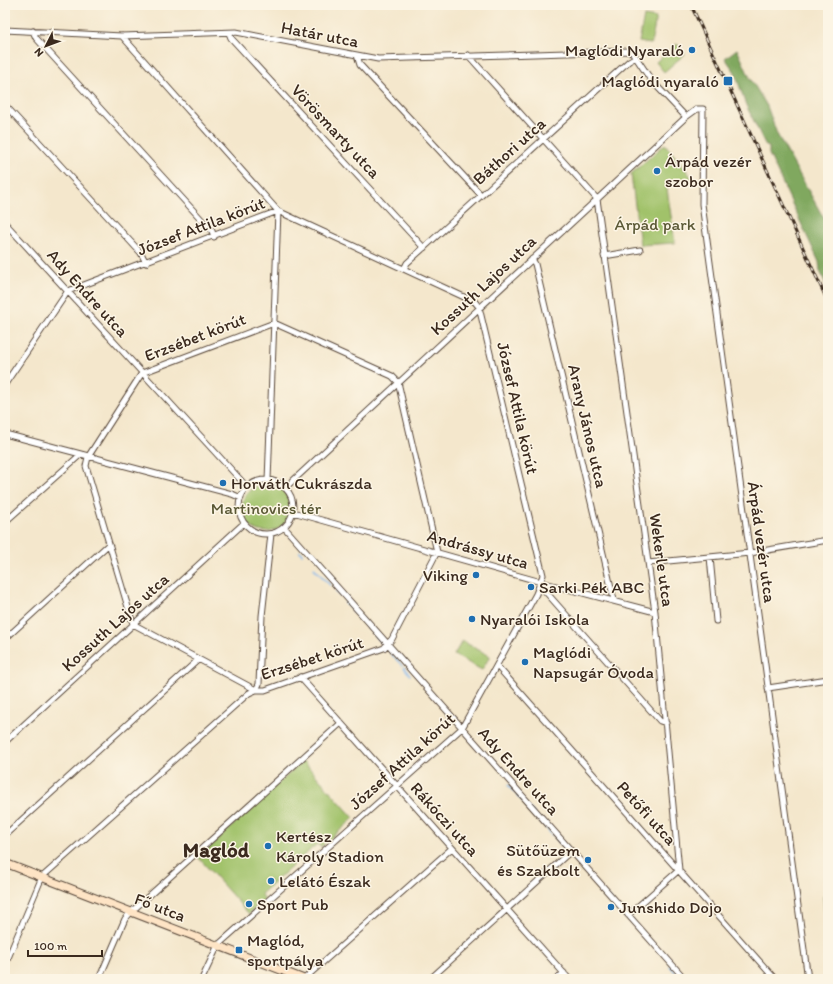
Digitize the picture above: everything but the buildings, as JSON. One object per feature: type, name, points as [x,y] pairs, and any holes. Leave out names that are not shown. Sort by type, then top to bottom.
[{"type":"main road","name":"Fő utca","points":[[5,863],[304,979]]},
{"type":"street","name":"Határ utca","points":[[5,30],[122,36],[236,32],[378,59],[630,51],[636,57]]},
{"type":"street","points":[[33,31],[36,38],[212,231],[214,236]]},
{"type":"street","name":"Vörösmarty utca","points":[[229,33],[236,44],[424,248]]},
{"type":"street","points":[[122,36],[278,212],[268,480]]},
{"type":"street","points":[[357,55],[360,65],[481,196]]},
{"type":"street","points":[[468,55],[597,198]]},
{"type":"street","points":[[636,57],[650,80],[686,117]]},
{"type":"street","name":"Báthori utca","points":[[404,269],[407,263],[629,61],[636,57]]},
{"type":"street","points":[[5,106],[141,253],[146,262]]},
{"type":"street","name":"Kossuth Lajos utca","points":[[285,488],[686,117],[697,109],[703,109]]},
{"type":"street","name":"Árpád vezér utca","points":[[703,109],[702,204],[808,979]]},
{"type":"street","name":"Wekerle utca","points":[[597,198],[655,612],[679,870]]},
{"type":"street","name":"József Attila körút","points":[[68,291],[278,212],[475,302],[480,307],[543,575],[541,582],[497,666],[462,728],[218,945]]},
{"type":"street","name":"Ady Endre utca","points":[[5,223],[248,488]]},
{"type":"street","points":[[604,256],[640,250]]},
{"type":"street","name":"Arany János utca","points":[[532,259],[535,264],[614,600]]},
{"type":"street","points":[[5,384],[68,291]]},
{"type":"street","points":[[274,323],[392,376],[398,382],[437,552]]},
{"type":"street","name":"Erzsébet körút","points":[[88,457],[142,373],[274,323]]},
{"type":"street","points":[[5,434],[232,494],[241,498]]},
{"type":"street","points":[[5,522],[80,455]]},
{"type":"street","points":[[88,457],[86,466],[108,545],[133,624]]},
{"type":"street","points":[[268,480],[285,488],[292,499],[293,512],[291,518],[284,527],[271,534],[256,532],[244,523],[240,511],[241,498],[248,488],[261,481],[268,480]]},
{"type":"street","name":"Andrássy utca","points":[[293,512],[541,582],[655,612]]},
{"type":"street","name":"Kossuth Lajos utca","points":[[5,742],[244,523]]},
{"type":"street","name":"Ady Endre utca","points":[[284,527],[685,979]]},
{"type":"street","points":[[5,965],[42,877],[249,693],[256,690],[259,684],[262,616],[271,534]]},
{"type":"street","points":[[648,563],[750,553],[828,540]]},
{"type":"street","points":[[5,639],[108,545]]},
{"type":"street","name":"Erzsébet körút","points":[[133,624],[256,690],[265,690],[379,651],[388,645],[437,552]]},
{"type":"street","points":[[710,557],[716,621]]},
{"type":"street","points":[[541,582],[545,591],[660,721],[666,723]]},
{"type":"street","points":[[5,835],[198,660]]},
{"type":"street","name":"Petőfi utca","points":[[497,666],[775,979]]},
{"type":"street","name":"Rákóczi utca","points":[[300,677],[569,979]]},
{"type":"street","points":[[768,688],[828,679]]},
{"type":"street","points":[[99,979],[125,919],[131,912],[341,723]]},
{"type":"street","points":[[304,979],[452,848]]},
{"type":"street","points":[[430,979],[571,851]]},
{"type":"street","points":[[628,915],[679,870]]},
{"type":"street","points":[[202,979],[218,945]]},
{"type":"street","points":[[557,979],[564,973]]},
{"type":"green space","points":[[644,16],[656,18],[651,44],[639,42]]},
{"type":"green space","points":[[677,44],[685,54],[664,72],[656,62]]},
{"type":"green space","points":[[737,49],[750,78],[767,106],[777,134],[828,226],[828,289],[820,271],[819,262],[769,154],[769,147],[766,146],[745,103],[735,72],[725,58]]},
{"type":"green space","name":"Árpád park","points":[[665,144],[693,179],[666,182],[675,243],[640,245],[631,174]]},
{"type":"green space","name":"Martinovics tér","points":[[261,484],[271,484],[283,491],[290,503],[290,513],[283,525],[271,532],[261,532],[253,528],[246,521],[242,513],[242,503],[246,495],[253,488]]},
{"type":"green space","points":[[462,641],[490,656],[482,670],[454,655]]},
{"type":"green space","points":[[303,761],[354,818],[321,847],[317,844],[261,894],[265,899],[249,914],[198,857]]},
{"type":"green space","points":[[828,895],[828,954],[823,896]]},
{"type":"waterway","points":[[314,568],[330,585]]},
{"type":"waterway","points":[[336,591],[340,596]]},
{"type":"waterway","points":[[345,602],[350,608]]},
{"type":"waterway","points":[[352,610],[359,617]]},
{"type":"waterway","points":[[361,619],[384,645]]},
{"type":"waterway","points":[[388,649],[394,657]]},
{"type":"waterway","points":[[396,659],[402,665]]},
{"type":"waterway","points":[[404,667],[410,675]]},
{"type":"waterway","points":[[508,785],[515,793]]},
{"type":"waterway","points":[[517,795],[524,802]]},
{"type":"waterway","points":[[526,805],[534,814]]},
{"type":"waterway","points":[[537,817],[543,824]]},
{"type":"waterway","points":[[545,826],[552,835]]},
{"type":"waterway","points":[[555,837],[560,843]]},
{"type":"waterway","points":[[562,846],[567,851]]},
{"type":"waterway","points":[[570,854],[573,858]]},
{"type":"waterway","points":[[608,896],[612,901]]},
{"type":"waterway","points":[[670,966],[676,973]]},
{"type":"waterway","points":[[678,975],[681,979]]},
{"type":"railway","points":[[691,5],[828,302]]},
{"type":"place","name":"Maglódi Nyaraló","points":[[692,50]]},
{"type":"place","name":"Maglódi nyaraló","points":[[728,81]]},
{"type":"place","name":"Árpád vezér szobor","points":[[657,171]]},
{"type":"place","name":"Horváth Cukrászda","points":[[223,483]]},
{"type":"place","name":"Viking","points":[[476,575]]},
{"type":"place","name":"Sarki Pék ABC","points":[[531,587]]},
{"type":"place","name":"Nyaralói Iskola","points":[[472,619]]},
{"type":"place","name":"Maglódi Napsugár Óvoda","points":[[525,662]]},
{"type":"place","name":"Kertész Károly Stadion","points":[[268,846]]},
{"type":"place","name":"Sütőüzem és Szakbolt","points":[[588,860]]},
{"type":"place","name":"Lelátó Észak","points":[[271,881]]},
{"type":"place","name":"Sport Pub","points":[[249,904]]},
{"type":"place","name":"Junshido Dojo","points":[[611,907]]},
{"type":"place","name":"Maglód, sportpálya","points":[[239,950]]},
{"type":"district","name":"Maglód","points":[[216,849]]}]
